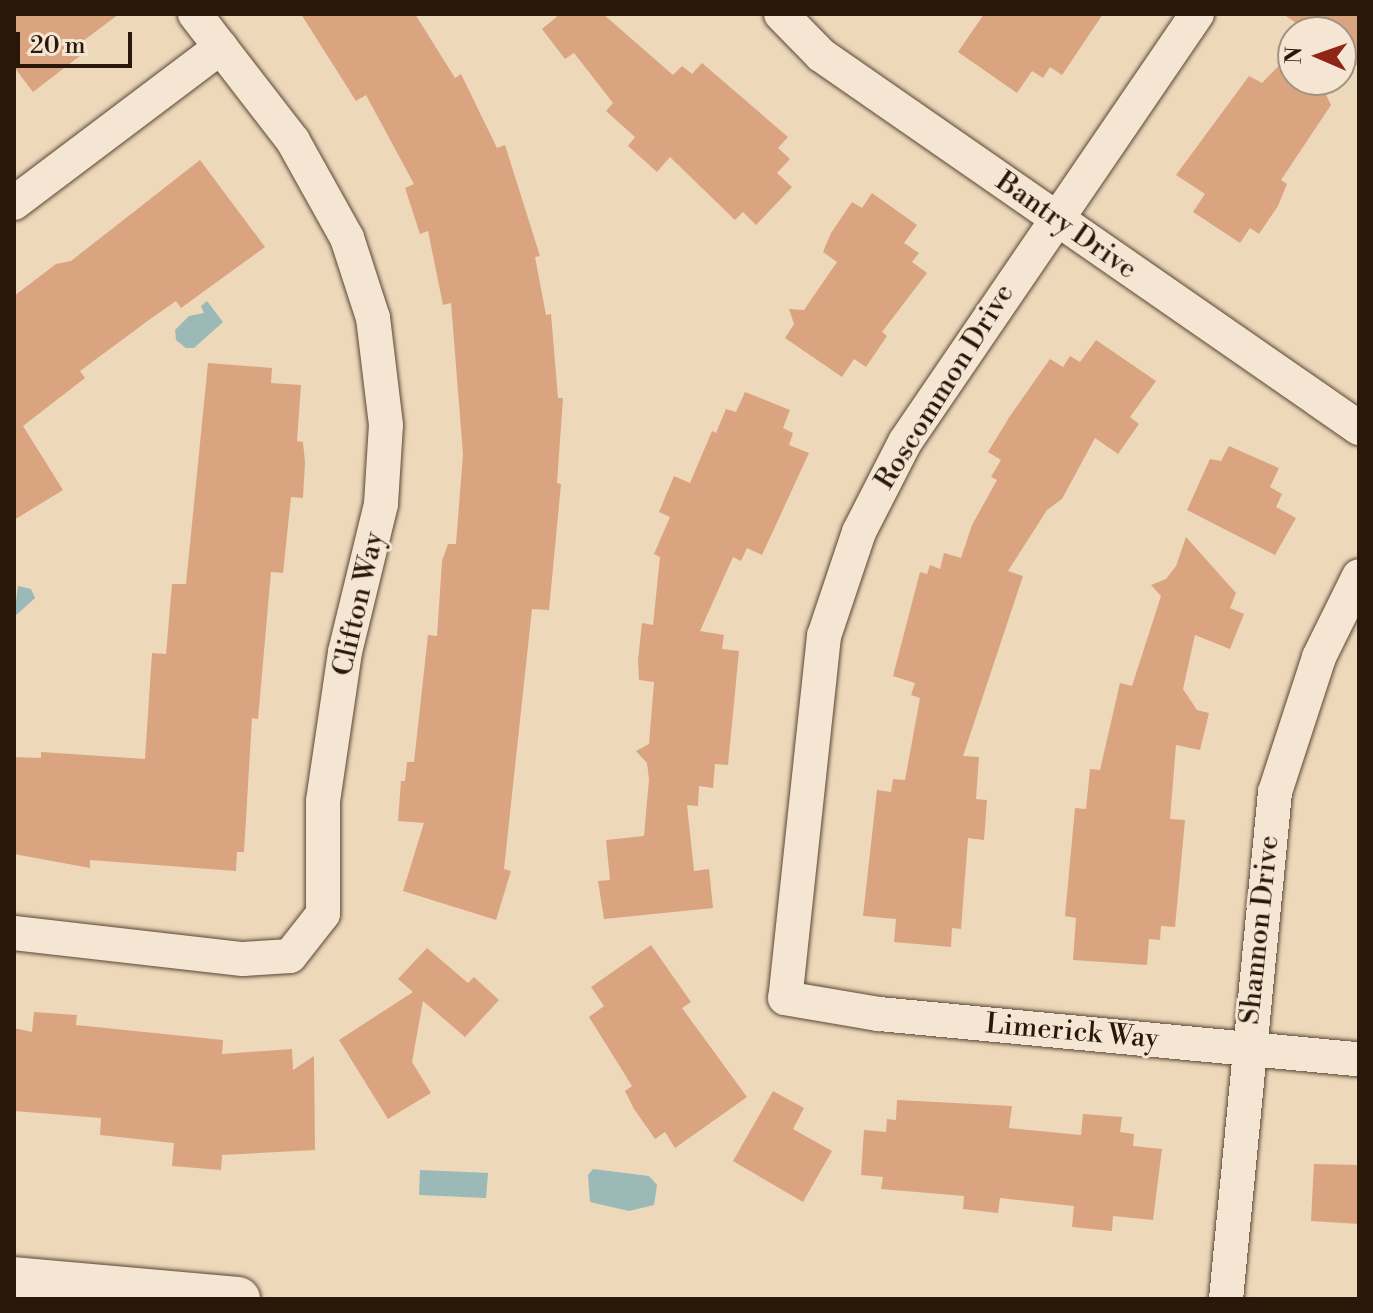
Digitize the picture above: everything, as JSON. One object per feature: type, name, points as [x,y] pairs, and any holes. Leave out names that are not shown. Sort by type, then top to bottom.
[{"type":"main road","points":[[14,1279],[238,1299]]},
{"type":"street","name":"Clifton Way","points":[[14,933],[243,959],[290,956],[323,914],[323,801],[345,652],[381,504],[386,425],[373,318],[347,238],[293,141],[195,14]]},
{"type":"street","name":"Bantry Drive","points":[[781,14],[821,55],[1359,428]]},
{"type":"street","name":"Roscommon Drive","points":[[785,998],[824,636],[859,532],[905,442],[1197,14]]},
{"type":"street","points":[[14,203],[221,47]]},
{"type":"street","name":"Shannon Drive","points":[[1226,1299],[1275,792],[1319,657],[1359,576]]},
{"type":"street","name":"Limerick Way","points":[[785,998],[879,1014],[1359,1059]]},
{"type":"water","points":[[207,301],[223,322],[194,348],[186,348],[176,340],[175,330],[189,316],[204,313],[201,306]]},
{"type":"water","points":[[18,586],[31,589],[35,598],[14,617]]},
{"type":"water","points":[[593,1169],[649,1176],[657,1185],[654,1205],[629,1211],[590,1202],[588,1175]]},
{"type":"water","points":[[420,1170],[488,1173],[486,1198],[419,1195]]},
{"type":"building","points":[[14,14],[119,14],[79,44],[85,52],[33,92],[14,67]]},
{"type":"building","points":[[301,14],[415,14],[455,78],[461,74],[497,148],[505,145],[540,256],[535,257],[546,315],[551,314],[558,398],[563,398],[557,483],[561,484],[549,610],[532,609],[504,869],[511,871],[496,920],[403,891],[424,823],[398,821],[401,781],[405,781],[407,762],[414,762],[428,635],[437,636],[442,561],[448,544],[456,544],[463,454],[451,303],[443,305],[428,231],[420,234],[405,188],[414,184],[366,95],[356,101]]},
{"type":"building","points":[[560,14],[603,14],[673,75],[682,66],[692,74],[702,63],[788,137],[778,148],[790,159],[777,173],[792,187],[756,225],[743,212],[735,220],[670,157],[657,172],[628,146],[635,137],[606,111],[613,103],[574,53],[565,59],[542,29]]},
{"type":"building","points":[[984,14],[1103,14],[1062,75],[1050,67],[1043,78],[1032,71],[1017,93],[958,52]]},
{"type":"building","points":[[1283,14],[1359,14],[1359,67],[1357,16]]},
{"type":"building","points":[[1277,68],[1277,96],[1327,96],[1331,105],[1281,180],[1287,184],[1278,206],[1259,234],[1250,228],[1240,243],[1193,212],[1205,194],[1176,175],[1249,76],[1262,83]]},
{"type":"building","points":[[200,160],[265,247],[181,308],[176,301],[153,317],[80,371],[85,378],[23,426],[63,490],[14,520],[14,296],[56,264],[71,261]]},
{"type":"building","points":[[872,193],[917,225],[904,243],[919,253],[912,262],[927,273],[882,332],[887,336],[866,367],[854,359],[842,377],[785,338],[794,324],[789,309],[804,310],[837,262],[823,252],[831,233],[852,202],[862,208]]},
{"type":"building","points":[[1096,340],[1156,381],[1130,417],[1139,424],[1118,454],[1095,438],[1062,499],[1047,510],[1008,571],[1023,576],[963,756],[979,757],[976,799],[987,800],[984,840],[968,838],[961,929],[952,928],[951,947],[894,942],[896,919],[863,916],[877,790],[891,792],[893,779],[905,780],[920,698],[911,695],[915,683],[893,676],[920,572],[927,574],[930,565],[940,569],[944,553],[961,558],[972,525],[997,480],[991,477],[1001,460],[988,452],[1050,359],[1063,367],[1070,356],[1080,362]]},
{"type":"building","points":[[208,363],[272,368],[271,383],[301,385],[297,441],[303,442],[303,498],[291,497],[283,573],[271,572],[258,719],[252,718],[244,852],[237,852],[236,871],[90,860],[90,868],[14,854],[14,757],[41,758],[41,752],[145,759],[152,653],[166,654],[172,584],[186,584]]},
{"type":"building","points":[[745,392],[790,410],[783,428],[793,433],[789,445],[809,453],[762,555],[747,548],[741,561],[733,557],[700,631],[724,635],[722,649],[739,651],[728,765],[715,764],[713,788],[699,786],[698,806],[687,805],[694,871],[709,869],[713,908],[604,919],[598,881],[610,880],[606,840],[644,836],[649,779],[647,763],[636,751],[649,744],[654,682],[639,680],[638,660],[642,623],[653,625],[660,557],[654,554],[670,517],[659,512],[674,476],[690,483],[712,431],[716,433],[726,409],[736,412]]},
{"type":"building","points":[[1229,446],[1279,468],[1270,487],[1282,494],[1276,507],[1296,518],[1275,555],[1187,510],[1210,459],[1221,461]]},
{"type":"building","points":[[1186,537],[1236,593],[1230,608],[1244,614],[1230,649],[1195,635],[1183,689],[1197,710],[1209,713],[1200,750],[1176,745],[1170,819],[1185,820],[1175,927],[1161,926],[1160,940],[1149,939],[1147,965],[1073,960],[1076,918],[1065,916],[1075,808],[1086,809],[1090,769],[1100,770],[1120,683],[1132,686],[1161,596],[1151,585],[1166,579],[1176,566]]},
{"type":"building","points":[[651,945],[691,1002],[682,1008],[747,1097],[675,1148],[665,1132],[655,1139],[634,1109],[625,1091],[632,1086],[589,1017],[604,1006],[591,987]]},
{"type":"building","points":[[427,948],[468,983],[474,977],[499,1000],[465,1037],[423,1001],[412,1062],[431,1093],[388,1119],[339,1040],[413,992],[398,979]]},
{"type":"building","points":[[34,1012],[77,1015],[76,1025],[223,1040],[222,1054],[292,1049],[293,1070],[314,1056],[315,1150],[222,1155],[221,1170],[172,1166],[174,1143],[100,1135],[101,1118],[14,1111],[14,1028],[32,1032]]},
{"type":"building","points":[[773,1091],[804,1108],[793,1129],[832,1151],[803,1202],[733,1161]]},
{"type":"building","points":[[897,1100],[1012,1106],[1009,1128],[1081,1135],[1083,1114],[1122,1117],[1120,1132],[1134,1134],[1133,1146],[1162,1149],[1153,1220],[1113,1216],[1112,1231],[1072,1227],[1074,1206],[1000,1198],[998,1213],[963,1209],[964,1196],[881,1189],[883,1177],[861,1175],[864,1130],[886,1132],[887,1119],[896,1120]]},
{"type":"building","points":[[1314,1164],[1359,1165],[1359,1224],[1311,1221]]}]
